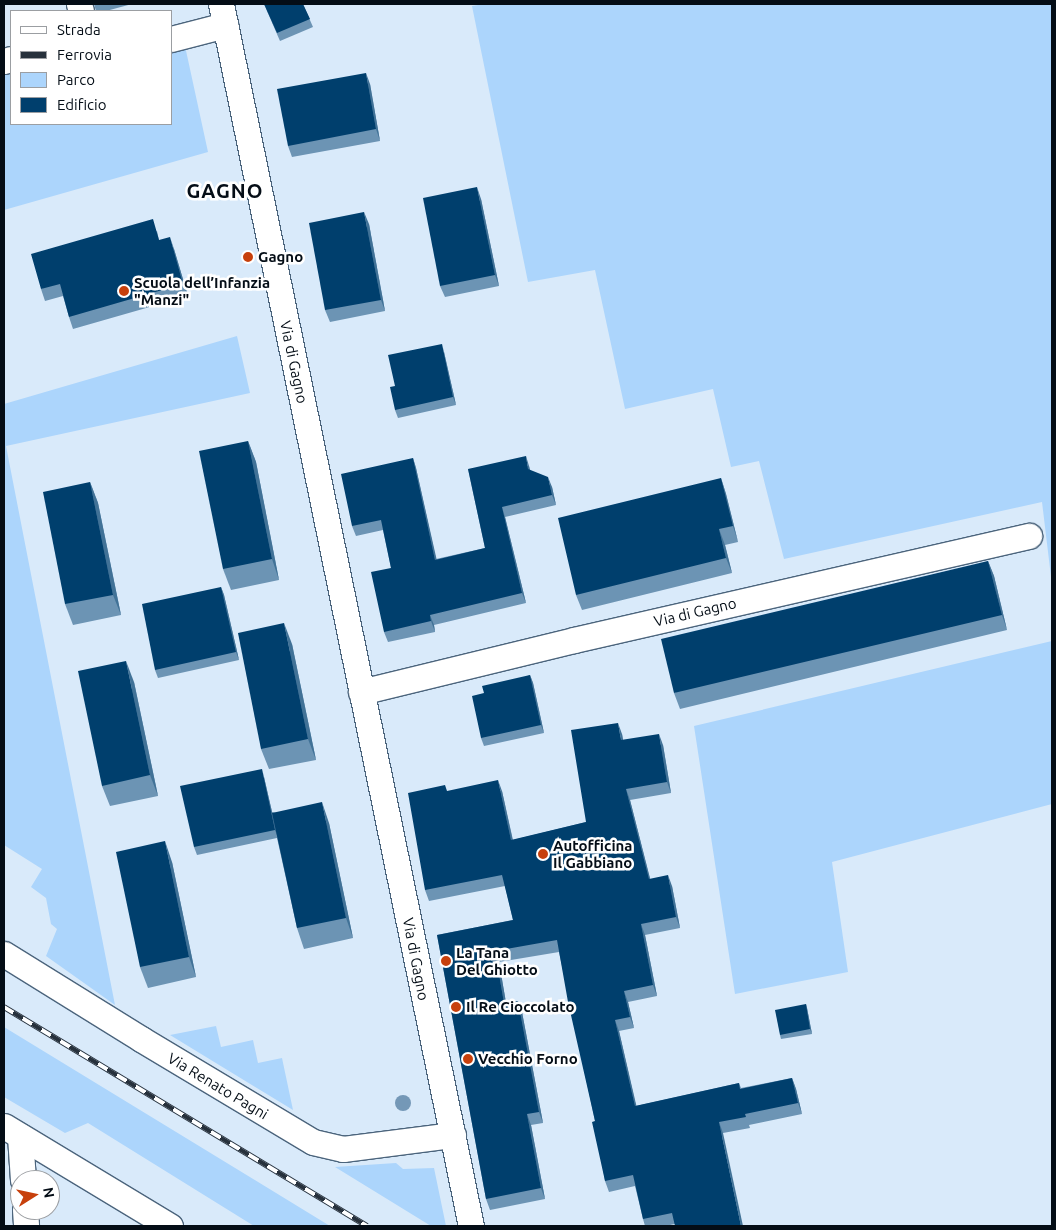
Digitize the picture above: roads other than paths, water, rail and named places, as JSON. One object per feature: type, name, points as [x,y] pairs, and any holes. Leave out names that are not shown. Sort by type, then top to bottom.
[{"type":"street","points":[[172,39],[223,14]]},
{"type":"street","name":"Via di Gagno","points":[[223,14],[471,1226]]},
{"type":"street","name":"Via di Gagno","points":[[361,692],[574,640],[1029,536]]},
{"type":"street","name":"Via Renato Pagni","points":[[4,954],[141,1040],[313,1142],[343,1149],[453,1134]]},
{"type":"street","points":[[12,1131],[21,1170]]},
{"type":"street","points":[[12,1131],[170,1226]]},
{"type":"railway","points":[[4,1007],[367,1226]]},
{"type":"place","name":"Gagno","points":[[248,257]]},
{"type":"place","name":"Scuola dell’Infanzia \"Manzi\"","points":[[124,291]]},
{"type":"place","name":"Autofficina Il Gabbiano","points":[[543,854]]},
{"type":"place","name":"La Tana Del Ghiotto","points":[[446,961]]},
{"type":"place","name":"Il Re Cioccolato","points":[[456,1007]]},
{"type":"place","name":"Vecchio Forno","points":[[468,1059]]},
{"type":"district","name":"GAGNO","points":[[225,190]]}]
